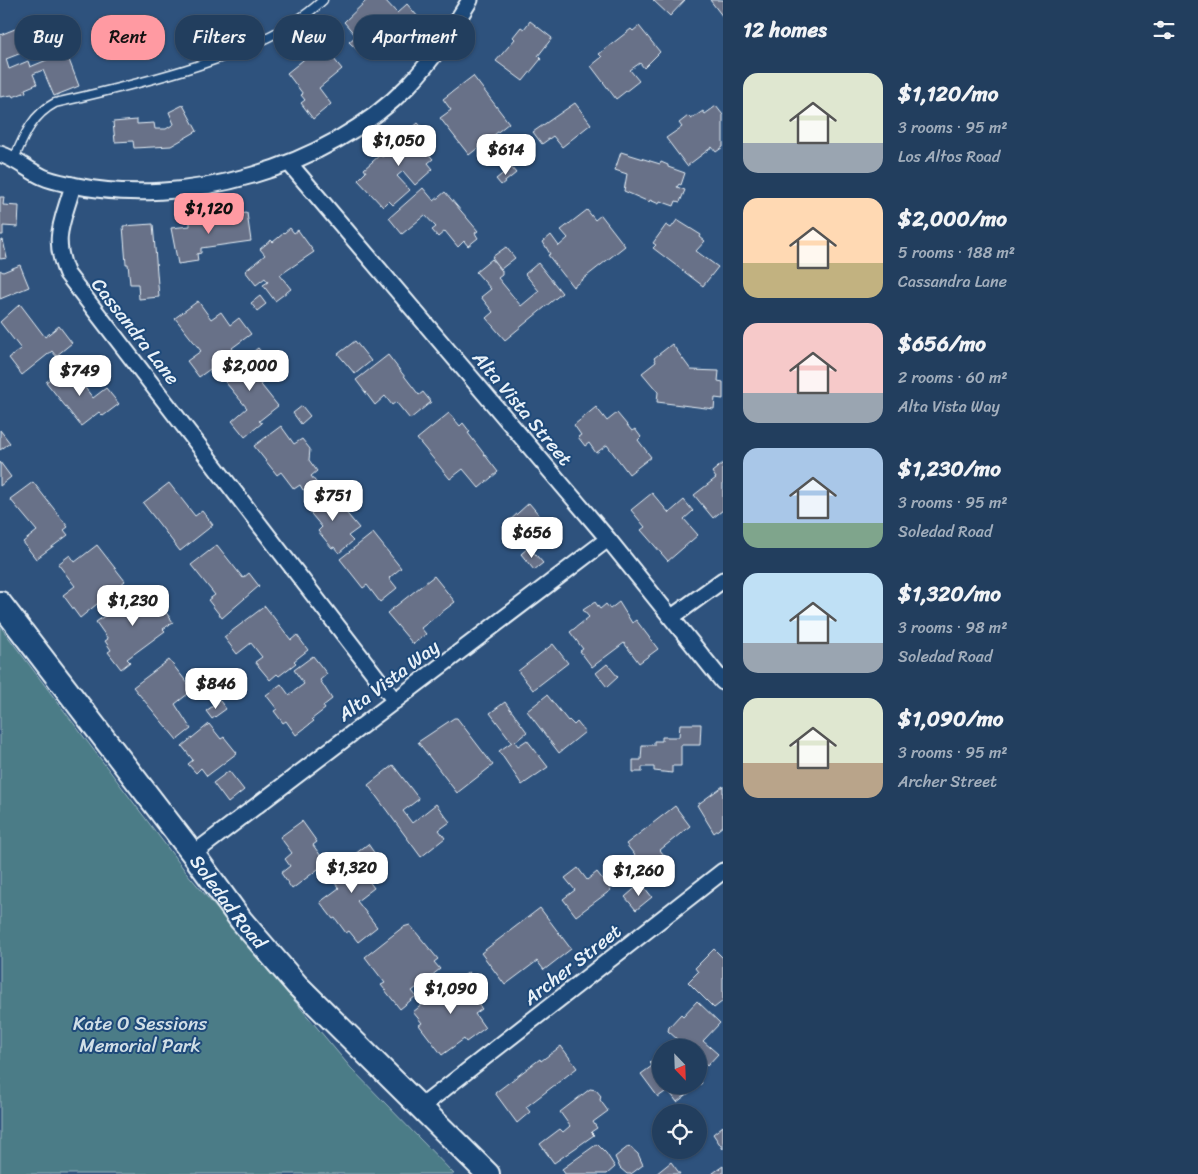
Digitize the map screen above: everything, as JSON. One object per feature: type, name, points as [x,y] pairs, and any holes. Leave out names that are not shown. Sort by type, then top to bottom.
[{"type":"street","points":[[7,156],[44,177],[74,185],[133,192],[184,190],[236,181],[288,162],[332,141],[373,115],[407,86],[440,49],[470,0]]},
{"type":"street","name":"Alta Vista Street","points":[[288,162],[608,539],[723,682]]},
{"type":"street","name":"Cassandra Lane","points":[[74,185],[58,237],[59,255],[68,274],[395,701]]},
{"type":"street","name":"Alta Vista Way","points":[[193,854],[608,539]]},
{"type":"street","points":[[672,617],[723,580]]},
{"type":"street","name":"Soledad Road","points":[[0,603],[193,854],[241,920],[297,985],[488,1174]]},
{"type":"street","name":"Archer Street","points":[[421,1107],[723,872]]},
{"type":"lane","points":[[7,156],[33,120],[45,109],[56,103],[166,74],[232,54],[293,23],[324,0]]},
{"type":"green space","name":"Kate O Sessions Memorial Park","points":[[0,626],[186,872],[351,1068],[454,1174],[0,1174]]},
{"type":"building","points":[[367,0],[385,0],[397,13],[407,4],[416,15],[354,15],[354,34],[344,22]]},
{"type":"building","points":[[653,0],[685,0],[670,16]]},
{"type":"building","points":[[710,0],[723,0],[723,17]]},
{"type":"building","points":[[530,21],[552,38],[538,56],[541,59],[523,81],[496,61],[515,39],[513,37],[521,27],[524,29]]},
{"type":"building","points":[[639,26],[660,52],[644,68],[640,63],[630,70],[639,81],[616,99],[591,66],[602,57],[599,54],[631,29],[633,31]]},
{"type":"building","points":[[15,29],[15,56],[6,59],[9,69],[28,61],[30,67],[47,60],[69,60],[79,86],[54,96],[43,70],[33,74],[37,84],[25,89],[26,92],[13,97],[12,95],[0,97],[0,35]]},
{"type":"building","points":[[354,38],[354,47],[349,42]]},
{"type":"building","points":[[303,60],[335,60],[342,69],[319,88],[331,104],[313,119],[301,103],[305,100],[301,95],[303,94],[287,73]]},
{"type":"building","points":[[473,76],[509,123],[469,155],[440,118],[451,110],[443,99]]},
{"type":"building","points":[[575,103],[591,124],[562,147],[553,136],[542,144],[533,132]]},
{"type":"building","points":[[183,105],[197,131],[171,146],[134,148],[133,141],[115,142],[113,122],[137,120],[137,124],[154,123],[155,129],[166,129],[174,124],[169,112]]},
{"type":"building","points":[[716,106],[723,115],[723,147],[716,152],[712,147],[687,166],[666,138],[682,127],[679,123],[688,116],[691,119],[703,111],[705,114]]},
{"type":"building","points":[[418,123],[434,140],[424,149],[433,159],[428,163],[433,169],[415,185],[403,171],[397,176],[410,190],[393,205],[389,201],[383,207],[358,180],[366,172],[364,169],[380,155],[382,157],[385,155],[383,152]]},
{"type":"building","points":[[621,152],[660,164],[661,162],[668,165],[668,167],[685,173],[681,185],[679,184],[677,187],[685,190],[680,202],[676,201],[674,206],[660,201],[659,204],[650,200],[649,202],[624,191],[627,174],[615,170]]},
{"type":"building","points":[[511,167],[516,173],[501,185],[496,179]]},
{"type":"building","points":[[423,188],[434,201],[445,192],[478,231],[475,233],[478,238],[468,246],[464,241],[458,247],[445,231],[438,237],[432,230],[436,227],[425,215],[402,234],[389,218]]},
{"type":"building","points":[[0,197],[4,197],[3,205],[19,206],[18,227],[3,226],[3,235],[0,235]]},
{"type":"building","points":[[587,210],[595,220],[601,215],[625,246],[573,287],[548,255],[550,254],[543,242],[551,235],[559,246],[568,238],[561,230]]},
{"type":"building","points":[[247,213],[251,241],[201,248],[201,253],[197,254],[198,261],[178,264],[171,228],[190,226],[190,220]]},
{"type":"building","points":[[677,220],[701,235],[700,237],[705,241],[696,251],[718,267],[703,286],[653,248],[656,245],[653,243],[666,225],[671,228]]},
{"type":"building","points":[[153,224],[159,297],[139,299],[138,284],[130,284],[128,264],[126,264],[123,226]]},
{"type":"building","points":[[290,228],[294,233],[298,230],[314,252],[280,275],[291,289],[275,301],[263,285],[268,282],[265,278],[256,285],[245,271],[265,255],[260,249],[271,240],[273,242]]},
{"type":"building","points":[[3,240],[7,258],[0,259],[0,241]]},
{"type":"building","points":[[506,247],[515,258],[501,269],[492,257]]},
{"type":"building","points":[[492,259],[502,271],[502,275],[498,278],[521,306],[539,291],[525,274],[538,263],[562,293],[505,340],[486,318],[493,312],[481,297],[491,289],[476,272]]},
{"type":"building","points":[[20,265],[29,287],[0,299],[0,270],[3,272]]},
{"type":"building","points":[[260,296],[266,304],[257,311],[251,303]]},
{"type":"building","points":[[198,301],[211,319],[221,312],[230,325],[239,318],[251,334],[232,348],[235,352],[229,355],[227,352],[218,359],[220,362],[199,377],[187,361],[201,351],[175,318]]},
{"type":"building","points":[[20,304],[45,337],[59,326],[72,343],[56,356],[52,351],[22,375],[9,358],[21,349],[0,322]]},
{"type":"building","points":[[355,341],[371,361],[355,374],[338,354]]},
{"type":"building","points":[[672,344],[691,370],[719,371],[718,381],[723,382],[723,399],[715,398],[714,409],[657,402],[658,392],[642,373],[656,362],[654,358]]},
{"type":"building","points":[[258,348],[270,363],[254,376],[278,406],[259,421],[262,423],[245,437],[232,421],[247,408],[221,377]]},
{"type":"building","points":[[388,355],[419,395],[423,392],[431,402],[410,419],[396,402],[392,405],[385,396],[375,405],[356,380]]},
{"type":"building","points":[[68,366],[93,398],[106,388],[119,404],[103,416],[99,412],[81,426],[46,382]]},
{"type":"building","points":[[302,406],[310,416],[301,424],[293,413]]},
{"type":"building","points":[[596,407],[607,421],[617,413],[632,431],[635,429],[641,437],[638,440],[651,457],[629,474],[607,445],[596,453],[589,443],[585,446],[578,437],[581,435],[574,425]]},
{"type":"building","points":[[449,413],[460,426],[463,423],[470,432],[468,433],[498,472],[479,488],[463,469],[450,479],[417,439]]},
{"type":"building","points":[[281,426],[294,444],[302,439],[310,449],[309,460],[317,471],[311,476],[319,486],[311,492],[307,487],[303,490],[300,485],[294,489],[281,472],[277,475],[254,446]]},
{"type":"building","points":[[0,430],[10,443],[0,450]]},
{"type":"building","points":[[0,462],[11,477],[0,486]]},
{"type":"building","points":[[723,463],[723,510],[713,518],[694,495],[716,478],[712,472]]},
{"type":"building","points":[[33,482],[68,527],[64,530],[68,535],[36,559],[23,542],[37,531],[10,499]]},
{"type":"building","points":[[169,483],[195,516],[202,511],[213,525],[180,551],[143,503]]},
{"type":"building","points":[[329,492],[359,528],[348,536],[353,541],[339,553],[334,547],[332,548],[318,531],[322,527],[307,509]]},
{"type":"building","points":[[652,493],[669,513],[684,500],[693,511],[684,519],[698,535],[668,561],[641,530],[645,527],[631,510]]},
{"type":"building","points":[[529,503],[545,522],[541,526],[547,533],[535,543],[529,536],[522,538],[508,522]]},
{"type":"building","points":[[373,533],[401,568],[389,578],[397,588],[380,602],[367,585],[363,588],[340,559]]},
{"type":"building","points":[[97,545],[125,581],[80,618],[63,595],[75,586],[58,564],[70,555],[75,562]]},
{"type":"building","points":[[217,545],[243,578],[249,573],[259,586],[222,618],[208,600],[215,595],[191,565]]},
{"type":"building","points":[[529,547],[543,563],[534,570],[521,554]]},
{"type":"building","points":[[434,576],[455,602],[421,628],[426,634],[413,644],[387,613]]},
{"type":"building","points":[[141,590],[150,602],[145,605],[148,610],[159,603],[173,622],[163,629],[165,631],[127,659],[130,662],[121,669],[108,652],[111,650],[105,641],[108,639],[96,622]]},
{"type":"building","points":[[595,602],[600,609],[606,604],[610,609],[619,602],[632,623],[636,620],[658,649],[639,663],[624,643],[592,667],[580,651],[583,649],[570,632],[589,617],[583,610]]},
{"type":"building","points":[[265,606],[291,640],[297,635],[308,650],[294,661],[296,663],[279,676],[277,674],[270,680],[255,662],[262,657],[251,643],[237,654],[224,637]]},
{"type":"building","points":[[553,644],[568,663],[533,690],[518,671]]},
{"type":"building","points":[[313,656],[327,674],[320,680],[332,699],[323,706],[325,709],[312,719],[314,721],[296,735],[286,721],[283,723],[274,711],[277,709],[266,695],[281,684],[289,695],[304,684],[294,670]]},
{"type":"building","points":[[169,660],[193,690],[175,704],[191,729],[177,740],[133,687]]},
{"type":"building","points":[[607,664],[618,677],[607,687],[596,673]]},
{"type":"building","points":[[547,695],[568,721],[574,725],[577,722],[585,732],[559,753],[527,711]]},
{"type":"building","points":[[220,701],[226,709],[212,719],[206,711]]},
{"type":"building","points":[[505,702],[527,732],[515,742],[518,746],[527,740],[548,767],[522,785],[499,751],[512,742],[490,713]]},
{"type":"building","points":[[454,718],[457,718],[493,765],[457,793],[418,742]]},
{"type":"building","points":[[209,724],[221,739],[224,737],[237,753],[207,776],[201,768],[196,773],[188,764],[193,760],[182,746]]},
{"type":"building","points":[[680,724],[701,724],[700,745],[681,745],[681,766],[672,766],[672,773],[654,771],[654,767],[642,767],[642,772],[633,772],[633,760],[641,760],[642,745],[654,745],[654,741],[662,741],[662,737],[679,737]]},
{"type":"building","points":[[393,765],[419,799],[403,811],[412,823],[436,804],[450,822],[439,830],[445,838],[421,857],[368,785]]},
{"type":"building","points":[[229,771],[244,790],[228,803],[213,783]]},
{"type":"building","points":[[723,786],[723,826],[714,833],[697,805]]},
{"type":"building","points":[[675,806],[690,826],[660,850],[671,864],[653,878],[626,844]]},
{"type":"building","points":[[302,821],[317,842],[313,845],[326,863],[292,889],[281,873],[290,866],[285,859],[292,853],[280,837]]},
{"type":"building","points":[[368,844],[380,861],[363,873],[374,888],[357,901],[377,927],[358,942],[349,931],[346,933],[320,902],[339,888],[328,875]]},
{"type":"building","points":[[578,868],[587,880],[597,872],[611,890],[576,916],[563,899],[575,890],[565,878]]},
{"type":"building","points":[[641,883],[652,897],[636,910],[625,897]]},
{"type":"building","points":[[540,908],[571,949],[544,970],[537,961],[505,985],[481,953]]},
{"type":"building","points":[[410,925],[438,959],[434,962],[440,969],[412,991],[416,996],[400,1009],[381,985],[385,983],[365,957],[403,927]]},
{"type":"building","points":[[714,949],[723,958],[723,1001],[714,1008],[688,982],[698,972],[695,968]]},
{"type":"building","points":[[469,972],[479,986],[470,994],[482,1009],[475,1014],[485,1028],[466,1042],[464,1039],[442,1055],[419,1025],[422,1023],[413,1012],[454,979],[456,981]]},
{"type":"building","points":[[697,1001],[720,1023],[705,1039],[677,1039],[668,1031],[669,1027],[681,1014],[683,1016]]},
{"type":"building","points":[[708,1045],[718,1054],[708,1065]]},
{"type":"building","points":[[561,1046],[577,1068],[526,1107],[530,1112],[517,1123],[495,1093],[540,1059],[541,1061]]},
{"type":"building","points":[[652,1066],[652,1089],[641,1074]]},
{"type":"building","points":[[590,1089],[596,1090],[601,1096],[600,1100],[608,1111],[593,1122],[597,1128],[591,1132],[594,1135],[554,1163],[540,1144],[560,1129],[563,1132],[570,1126],[560,1112]]},
{"type":"building","points":[[671,1094],[688,1094],[677,1102]]},
{"type":"building","points":[[723,1126],[723,1149],[713,1134]]},
{"type":"building","points":[[597,1144],[606,1153],[615,1167],[607,1174],[565,1174],[562,1169]]},
{"type":"building","points":[[629,1146],[638,1154],[643,1165],[631,1174],[627,1174],[620,1168],[615,1157]]},
{"type":"building","points":[[671,1162],[680,1174],[656,1174]]},
{"type":"building","points":[[723,1166],[723,1174],[713,1174],[713,1173]]}]
